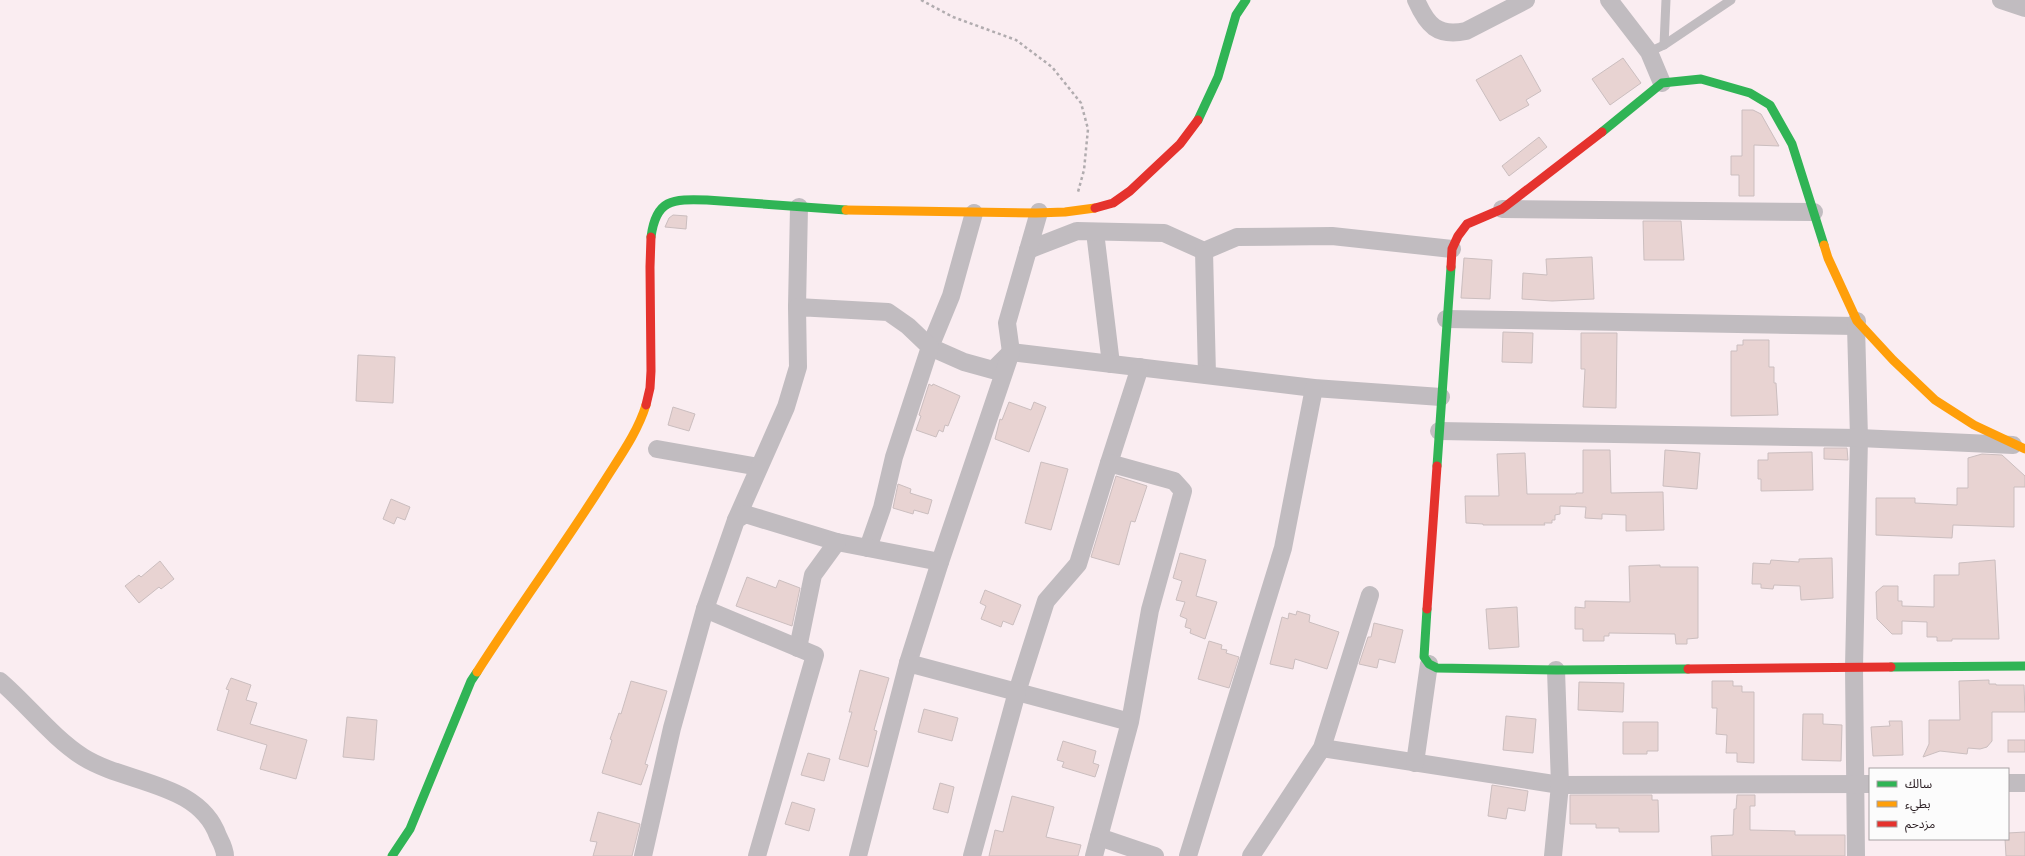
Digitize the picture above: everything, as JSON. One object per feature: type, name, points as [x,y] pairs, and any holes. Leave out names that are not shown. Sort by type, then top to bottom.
[{"type":"street","points":[[392,856],[410,829],[471,681],[507,624],[588,506],[638,427],[645,411],[650,386],[652,328],[650,240],[652,222],[657,211],[664,205],[678,200],[710,200],[799,207],[912,213],[1064,212],[1107,205],[1120,199],[1136,185],[1188,134],[1214,90],[1236,15],[1241,5],[1246,0]]},
{"type":"street","points":[[1416,0],[1428,23],[1445,32],[1456,33],[1466,31],[1526,0]]},
{"type":"street","points":[[1609,0],[1656,48],[1662,83]]},
{"type":"street","points":[[2001,0],[2025,8]]},
{"type":"street","points":[[2020,447],[1974,425],[1935,400],[1892,360],[1856,323],[1828,258],[1792,144],[1770,105],[1750,93],[1701,79],[1662,83],[1607,129],[1502,209],[1467,224],[1458,236],[1452,249],[1424,657],[1429,664],[1437,668],[1556,670],[2025,666]]},
{"type":"street","points":[[644,856],[672,728],[705,609],[736,520],[786,407],[798,367],[797,307],[799,207]]},
{"type":"street","points":[[1502,209],[1814,212]]},
{"type":"street","points":[[858,856],[908,664],[940,562],[1010,352],[1007,323],[1038,212]]},
{"type":"street","points":[[868,548],[882,508],[894,457],[930,347],[951,296],[974,213]]},
{"type":"street","points":[[1028,250],[1077,231],[1164,233],[1204,251],[1237,237],[1332,236],[1452,249]]},
{"type":"street","points":[[1095,232],[1111,364]]},
{"type":"street","points":[[1204,251],[1206,375]]},
{"type":"street","points":[[797,307],[888,312],[908,326],[930,347],[964,362],[993,370],[1010,352]]},
{"type":"street","points":[[1446,320],[1856,323]]},
{"type":"street","points":[[1856,323],[1859,438],[1854,667],[1863,784],[1856,856]]},
{"type":"street","points":[[1010,352],[1314,388],[1441,397]]},
{"type":"street","points":[[972,856],[1017,692],[1046,601],[1078,564],[1140,367]]},
{"type":"street","points":[[1188,856],[1283,548],[1314,388]]},
{"type":"street","points":[[1439,431],[1859,438],[2020,447]]},
{"type":"street","points":[[657,449],[759,467]]},
{"type":"street","points":[[1094,856],[1130,722],[1150,610],[1183,492],[1174,481],[1109,462]]},
{"type":"street","points":[[736,520],[745,514],[837,542],[940,562]]},
{"type":"street","points":[[798,648],[813,575],[837,542]]},
{"type":"street","points":[[1251,856],[1322,748],[1370,595]]},
{"type":"street","points":[[705,609],[815,655],[757,856]]},
{"type":"street","points":[[908,664],[1130,722]]},
{"type":"street","points":[[1415,763],[1429,664]]},
{"type":"street","points":[[1553,856],[1560,785],[1556,670]]},
{"type":"street","points":[[0,681],[66,744],[83,757],[107,770],[175,792],[197,806],[215,827],[224,856]]},
{"type":"street","points":[[1322,748],[1560,785],[1863,784]]},
{"type":"street","points":[[2009,783],[2025,783]]},
{"type":"street","points":[[1099,837],[1154,856]]},
{"type":"lane","points":[[1656,48],[1666,0]]},
{"type":"lane","points":[[1656,48],[1731,0]]},
{"type":"path","points":[[921,0],[953,17],[1016,40],[1052,67],[1081,103],[1088,129],[1084,170],[1078,192],[1064,212]]},
{"type":"building","points":[[1521,55],[1541,91],[1526,100],[1529,105],[1500,121],[1476,80]]},
{"type":"building","points":[[1623,58],[1641,83],[1610,105],[1592,79]]},
{"type":"building","points":[[1742,110],[1753,110],[1761,114],[1779,146],[1754,145],[1754,196],[1739,196],[1739,175],[1731,175],[1731,156],[1742,156]]},
{"type":"building","points":[[1539,137],[1547,147],[1509,176],[1502,166]]},
{"type":"building","points":[[673,215],[687,216],[686,229],[665,227],[669,218]]},
{"type":"building","points":[[1643,221],[1681,221],[1684,260],[1644,260]]},
{"type":"building","points":[[1592,257],[1594,299],[1552,301],[1522,299],[1523,273],[1547,275],[1546,259]]},
{"type":"building","points":[[1464,258],[1492,260],[1490,299],[1461,298]]},
{"type":"building","points":[[1503,332],[1533,333],[1532,363],[1502,362]]},
{"type":"building","points":[[1581,333],[1617,333],[1616,408],[1583,407],[1585,369],[1581,369]]},
{"type":"building","points":[[1743,340],[1769,340],[1769,367],[1774,367],[1774,383],[1776,383],[1778,415],[1731,416],[1731,351],[1737,351],[1737,345],[1743,345]]},
{"type":"building","points":[[358,355],[395,357],[393,403],[356,401]]},
{"type":"building","points":[[929,384],[932,386],[933,384],[960,396],[948,426],[945,425],[943,432],[939,430],[936,437],[916,430]]},
{"type":"building","points":[[1009,402],[1031,410],[1034,402],[1046,407],[1029,452],[995,439],[1000,419],[1002,420]]},
{"type":"building","points":[[673,407],[695,414],[689,431],[668,425]]},
{"type":"building","points":[[1824,448],[1847,448],[1848,460],[1824,459]]},
{"type":"building","points":[[1583,450],[1610,450],[1611,493],[1663,492],[1664,530],[1626,531],[1626,515],[1602,514],[1602,519],[1585,518],[1586,507],[1560,506],[1560,514],[1555,515],[1555,520],[1552,520],[1552,523],[1544,523],[1545,525],[1483,525],[1466,523],[1465,496],[1499,496],[1497,454],[1525,453],[1527,494],[1576,494],[1583,493]]},
{"type":"building","points":[[1665,450],[1700,453],[1697,489],[1663,486]]},
{"type":"building","points":[[1812,452],[1813,490],[1761,491],[1761,479],[1758,479],[1758,460],[1768,460],[1768,453]]},
{"type":"building","points":[[1982,454],[2002,455],[2025,476],[2025,487],[2014,487],[2014,527],[1953,525],[1952,538],[1876,535],[1876,498],[1915,498],[1915,503],[1957,505],[1957,488],[1968,488],[1968,458]]},
{"type":"building","points":[[1041,462],[1068,469],[1051,530],[1025,523]]},
{"type":"building","points":[[1116,476],[1147,486],[1135,522],[1131,521],[1119,565],[1091,557]]},
{"type":"building","points":[[898,484],[911,489],[910,493],[932,500],[928,514],[914,510],[913,514],[893,508]]},
{"type":"building","points":[[391,499],[410,507],[405,520],[397,517],[394,524],[383,519]]},
{"type":"building","points":[[1180,553],[1206,560],[1196,596],[1217,602],[1205,639],[1190,633],[1191,629],[1185,627],[1187,619],[1180,616],[1185,602],[1176,600],[1182,581],[1173,578]]},
{"type":"building","points":[[1832,558],[1833,598],[1801,600],[1800,586],[1774,585],[1773,589],[1761,588],[1761,584],[1752,584],[1753,563],[1770,564],[1771,560],[1799,562],[1799,559]]},
{"type":"building","points":[[1995,560],[1999,639],[1952,639],[1952,641],[1937,641],[1937,637],[1927,637],[1927,622],[1902,621],[1902,634],[1892,634],[1877,619],[1876,592],[1883,586],[1898,586],[1898,601],[1902,601],[1902,606],[1934,607],[1934,575],[1959,575],[1959,563]]},
{"type":"building","points":[[160,561],[174,579],[161,589],[159,587],[139,603],[125,586],[139,575],[141,577]]},
{"type":"building","points":[[1660,565],[1660,567],[1698,567],[1698,638],[1687,639],[1687,644],[1676,644],[1675,634],[1609,633],[1609,636],[1604,636],[1604,641],[1583,641],[1583,629],[1575,629],[1575,607],[1585,608],[1585,601],[1630,602],[1629,566]]},
{"type":"building","points":[[747,577],[776,588],[779,580],[800,588],[792,626],[736,606]]},
{"type":"building","points":[[985,590],[1021,605],[1013,625],[1003,621],[1001,627],[981,619],[986,606],[980,603]]},
{"type":"building","points":[[1517,607],[1519,647],[1489,649],[1486,609]]},
{"type":"building","points":[[1297,611],[1310,615],[1309,622],[1339,632],[1327,669],[1295,659],[1293,669],[1270,664],[1282,617],[1288,619],[1289,613],[1296,615]]},
{"type":"building","points":[[1374,623],[1403,630],[1395,663],[1379,659],[1377,668],[1359,664],[1368,637],[1371,637]]},
{"type":"building","points":[[1209,641],[1222,645],[1221,649],[1227,650],[1226,653],[1239,657],[1229,688],[1198,679]]},
{"type":"building","points":[[860,670],[889,678],[874,730],[877,731],[868,767],[839,759],[852,712],[849,712]]},
{"type":"building","points":[[231,678],[251,685],[246,700],[257,703],[250,724],[307,740],[296,779],[260,769],[267,745],[217,730],[229,690],[226,689]]},
{"type":"building","points":[[1989,680],[1989,684],[1996,685],[2024,685],[2025,712],[1992,712],[1992,741],[1987,747],[1980,749],[1968,748],[1967,754],[1940,751],[1923,757],[1929,744],[1929,720],[1960,720],[1959,681]]},
{"type":"building","points":[[631,681],[667,691],[645,764],[648,765],[641,785],[602,773],[612,740],[610,739],[619,713],[621,714]]},
{"type":"building","points":[[1712,681],[1733,681],[1733,686],[1742,686],[1742,692],[1754,692],[1754,763],[1737,762],[1737,753],[1726,753],[1727,735],[1716,734],[1717,708],[1712,708]]},
{"type":"building","points":[[1579,682],[1624,683],[1623,712],[1578,710]]},
{"type":"building","points":[[924,709],[958,718],[952,741],[918,732]]},
{"type":"building","points":[[1803,714],[1823,714],[1823,724],[1842,725],[1841,761],[1802,760]]},
{"type":"building","points":[[1506,716],[1536,719],[1533,753],[1503,750]]},
{"type":"building","points":[[347,717],[377,720],[374,760],[343,757]]},
{"type":"building","points":[[1889,721],[1902,721],[1903,755],[1873,756],[1871,727],[1890,726]]},
{"type":"building","points":[[1623,722],[1658,722],[1658,751],[1647,751],[1647,754],[1623,754]]},
{"type":"building","points":[[2008,740],[2025,740],[2025,752],[2008,752]]},
{"type":"building","points":[[1063,741],[1096,751],[1093,763],[1099,765],[1095,777],[1062,767],[1064,762],[1057,760]]},
{"type":"building","points":[[808,753],[830,759],[824,781],[801,775]]},
{"type":"building","points":[[940,783],[954,787],[948,813],[933,809]]},
{"type":"building","points":[[1492,785],[1528,791],[1525,811],[1508,808],[1506,819],[1488,816]]},
{"type":"building","points":[[1570,795],[1652,795],[1652,800],[1658,800],[1659,832],[1619,832],[1619,828],[1596,828],[1596,824],[1570,824]]},
{"type":"building","points":[[1737,795],[1755,795],[1755,806],[1750,806],[1750,830],[1795,831],[1795,835],[1845,835],[1845,856],[1712,856],[1711,836],[1733,835],[1734,809],[1736,809]]},
{"type":"building","points":[[1012,796],[1054,807],[1046,837],[1081,845],[1078,856],[989,856],[995,830],[1003,832]]},
{"type":"building","points":[[792,802],[815,809],[809,831],[785,824]]},
{"type":"building","points":[[598,812],[640,824],[632,856],[593,856],[597,842],[590,841]]},
{"type":"building","points":[[2025,832],[2025,856],[2006,856],[2005,840],[2009,840],[2009,833]]},
{"type":"traffic: fast","points":[[1198,120],[1218,77],[1236,15],[1246,0]]},
{"type":"traffic: fast","points":[[1602,132],[1662,83],[1701,79],[1750,93],[1770,105],[1792,144],[1824,245]]},
{"type":"traffic: fast","points":[[651,237],[653,224],[657,215],[662,208],[675,201],[707,200],[846,210]]},
{"type":"traffic: fast","points":[[1437,466],[1451,267]]},
{"type":"traffic: fast","points":[[1427,609],[1424,657],[1429,664],[1437,668],[1556,670],[1688,669]]},
{"type":"traffic: fast","points":[[1891,667],[2025,666]]},
{"type":"traffic: fast","points":[[392,856],[410,829],[471,681],[477,672]]},
{"type":"traffic: slow","points":[[846,210],[1036,213],[1065,212],[1095,208]]},
{"type":"traffic: slow","points":[[1824,245],[1828,258],[1857,321],[1893,360],[1935,400],[1974,425],[2025,449]]},
{"type":"traffic: slow","points":[[477,672],[621,456],[638,426],[646,405]]},
{"type":"traffic: jam","points":[[1095,208],[1113,203],[1130,191],[1180,144],[1198,120]]},
{"type":"traffic: jam","points":[[1451,267],[1452,249],[1458,236],[1467,224],[1502,209],[1602,132]]},
{"type":"traffic: jam","points":[[646,405],[650,388],[651,371],[651,237]]},
{"type":"traffic: jam","points":[[1427,609],[1437,466]]},
{"type":"traffic: jam","points":[[1688,669],[1891,667]]}]
